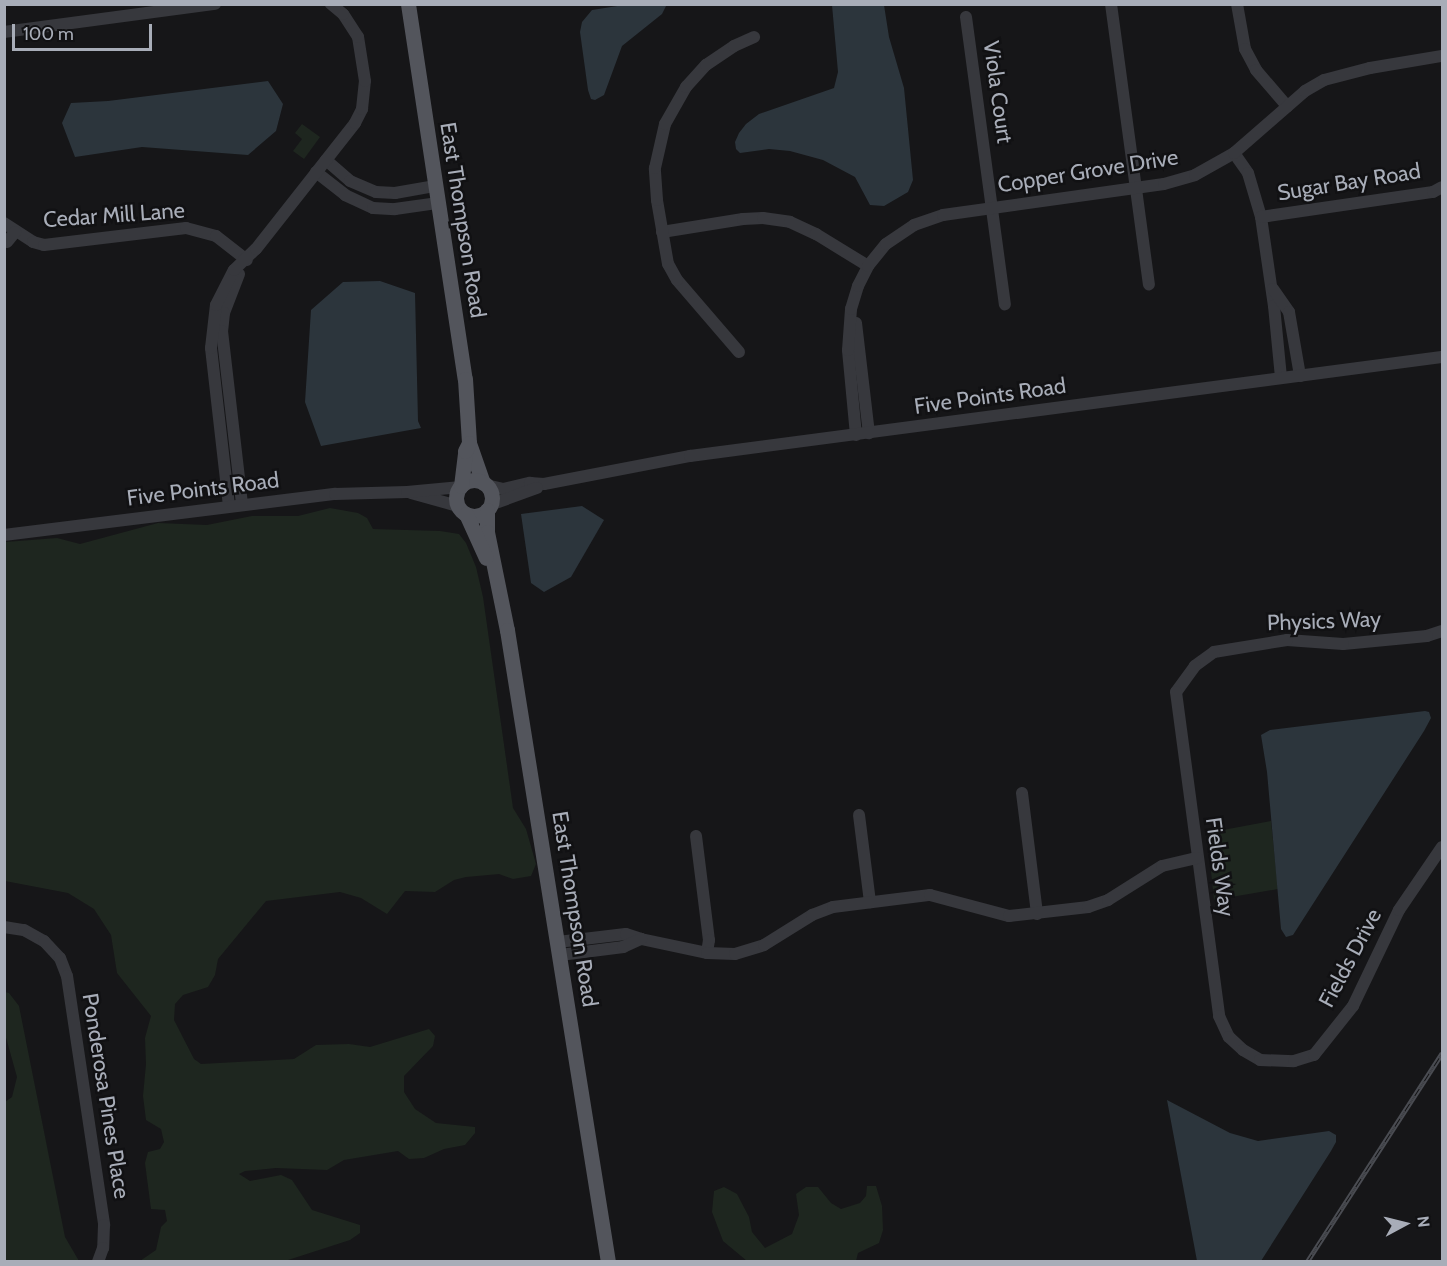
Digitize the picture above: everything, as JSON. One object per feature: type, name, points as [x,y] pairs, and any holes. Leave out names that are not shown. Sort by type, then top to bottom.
[{"type":"main road","name":"East Thompson Road","points":[[408,4],[465,379],[469,443],[485,484]]},
{"type":"main road","name":"East Thompson Road","points":[[461,486],[465,451],[469,443]]},
{"type":"main road","points":[[469,481],[485,484],[492,494],[489,508],[477,515],[462,510],[457,494],[461,486],[469,481]]},
{"type":"main road","name":"East Thompson Road","points":[[489,508],[487,532],[559,949],[608,1262]]},
{"type":"main road","name":"East Thompson Road","points":[[462,510],[486,558],[494,564]]},
{"type":"street","points":[[4,32],[215,4]]},
{"type":"street","points":[[229,506],[222,331],[224,313],[233,287],[247,260],[355,123],[365,95],[358,37],[343,14],[331,4]]},
{"type":"street","points":[[1111,4],[1149,284]]},
{"type":"street","points":[[1237,4],[1245,49],[1256,70],[1287,106]]},
{"type":"street","name":"Viola Court","points":[[966,17],[1005,304]]},
{"type":"street","points":[[739,352],[677,280],[668,264],[655,168],[665,124],[686,87],[706,65],[734,46],[754,38]]},
{"type":"street","name":"Copper Grove Drive","points":[[862,434],[856,314],[868,266],[886,244],[914,225],[943,215],[1136,189],[1195,175],[1234,153],[1287,106],[1324,80],[1370,68],[1443,56]]},
{"type":"street","points":[[1234,153],[1248,173],[1261,217],[1272,288],[1281,378]]},
{"type":"street","points":[[326,160],[350,182],[383,194],[435,186]]},
{"type":"street","points":[[316,172],[353,200],[382,210],[437,203]]},
{"type":"street","points":[[353,200],[360,187]]},
{"type":"street","name":"Sugar Bay Road","points":[[1261,217],[1433,192],[1443,187]]},
{"type":"street","points":[[662,232],[743,219],[763,218],[790,222],[816,234],[868,266]]},
{"type":"street","name":"Cedar Mill Lane","points":[[4,223],[11,237],[44,245],[186,228],[216,236],[247,260]]},
{"type":"street","points":[[1272,288],[1289,312],[1300,376]]},
{"type":"street","name":"Five Points Road","points":[[485,484],[503,489],[530,483],[544,484],[666,459],[1443,357]]},
{"type":"street","points":[[226,430],[242,505]]},
{"type":"street","name":"Five Points Road","points":[[489,508],[533,491],[544,484]]},
{"type":"street","name":"Five Points Road","points":[[4,535],[335,494],[407,492],[461,486]]},
{"type":"street","name":"Five Points Road","points":[[407,492],[462,510]]},
{"type":"street","name":"Physics Way","points":[[1183,683],[1195,666],[1214,652],[1287,640],[1343,644],[1427,636],[1443,631]]},
{"type":"street","name":"Fields Way","points":[[1183,683],[1176,693],[1219,1016],[1229,1037],[1243,1050]]},
{"type":"street","points":[[1022,793],[1037,914]]},
{"type":"street","points":[[859,815],[870,902]]},
{"type":"street","points":[[696,836],[709,940],[707,953]]},
{"type":"street","name":"Fields Drive","points":[[1243,1050],[1260,1060],[1272,1061],[1294,1061],[1314,1055],[1353,1006],[1399,910],[1443,847]]},
{"type":"street","points":[[559,949],[626,934],[707,953],[729,955],[748,952],[769,943],[816,912],[870,902],[930,895],[947,897],[1001,915],[1037,914],[1099,904],[1162,866],[1197,858]]},
{"type":"street","name":"Ponderosa Pines Place","points":[[4,927],[32,933],[46,943],[60,958],[67,976],[105,1232],[98,1262]]},
{"type":"shaded area","points":[[630,4],[666,6],[662,14],[622,46],[604,95],[595,100],[591,99],[580,32],[582,22],[592,10]]},
{"type":"shaded area","points":[[832,5],[884,5],[889,37],[904,88],[913,180],[908,192],[884,206],[870,205],[855,177],[823,160],[790,151],[769,149],[740,153],[736,149],[735,142],[739,133],[759,114],[834,88],[838,72]]},
{"type":"shaded area","points":[[268,81],[283,104],[276,131],[248,155],[142,147],[75,157],[62,123],[71,103],[108,101]]},
{"type":"shaded area","points":[[302,124],[320,137],[304,159],[293,151],[302,139],[295,133]]},
{"type":"shaded area","points":[[380,281],[415,293],[418,421],[421,428],[321,446],[305,402],[311,310],[343,282]]},
{"type":"shaded area","points":[[582,506],[604,520],[571,577],[544,592],[531,583],[521,514]]},
{"type":"shaded area","points":[[330,508],[358,513],[367,518],[373,529],[440,531],[459,534],[466,543],[476,567],[483,597],[513,808],[526,829],[536,864],[531,876],[513,879],[499,874],[466,877],[454,880],[435,892],[405,891],[387,914],[361,898],[340,892],[266,901],[218,959],[215,975],[208,987],[183,995],[175,1004],[174,1020],[194,1059],[201,1064],[294,1059],[316,1045],[349,1044],[370,1047],[429,1029],[435,1036],[433,1046],[404,1076],[404,1092],[415,1109],[436,1123],[475,1127],[475,1133],[465,1145],[444,1149],[424,1158],[409,1159],[398,1151],[344,1160],[327,1170],[276,1168],[245,1171],[239,1174],[250,1181],[281,1175],[292,1180],[312,1210],[360,1225],[360,1233],[350,1240],[285,1261],[140,1261],[156,1250],[161,1227],[167,1221],[165,1210],[151,1209],[145,1163],[148,1152],[160,1149],[164,1142],[161,1129],[146,1120],[143,1096],[146,1064],[145,1038],[151,1016],[117,973],[111,935],[94,909],[68,893],[5,881],[5,542],[57,538],[80,544],[158,523],[207,525],[252,516],[298,516]]},
{"type":"shaded area","points":[[1429,712],[1431,718],[1424,731],[1293,935],[1286,937],[1281,929],[1267,772],[1261,735],[1270,730]]},
{"type":"shaded area","points":[[1271,821],[1278,889],[1214,900],[1207,833]]},
{"type":"shaded area","points":[[5,992],[9,993],[19,1006],[65,1237],[79,1261],[5,1261],[5,1102],[12,1097],[17,1077],[5,1034]]},
{"type":"shaded area","points":[[1167,1100],[1230,1133],[1258,1141],[1329,1131],[1336,1135],[1336,1142],[1331,1151],[1261,1261],[1197,1261]]},
{"type":"shaded area","points":[[867,1186],[876,1186],[882,1206],[883,1230],[879,1243],[858,1253],[856,1261],[747,1261],[723,1241],[712,1212],[714,1191],[724,1187],[737,1194],[749,1217],[752,1232],[765,1248],[792,1234],[799,1215],[796,1194],[806,1187],[818,1187],[831,1203],[841,1209],[860,1203],[866,1196]]},
{"type":"railway","points":[[1307,1262],[1442,1053]]}]
